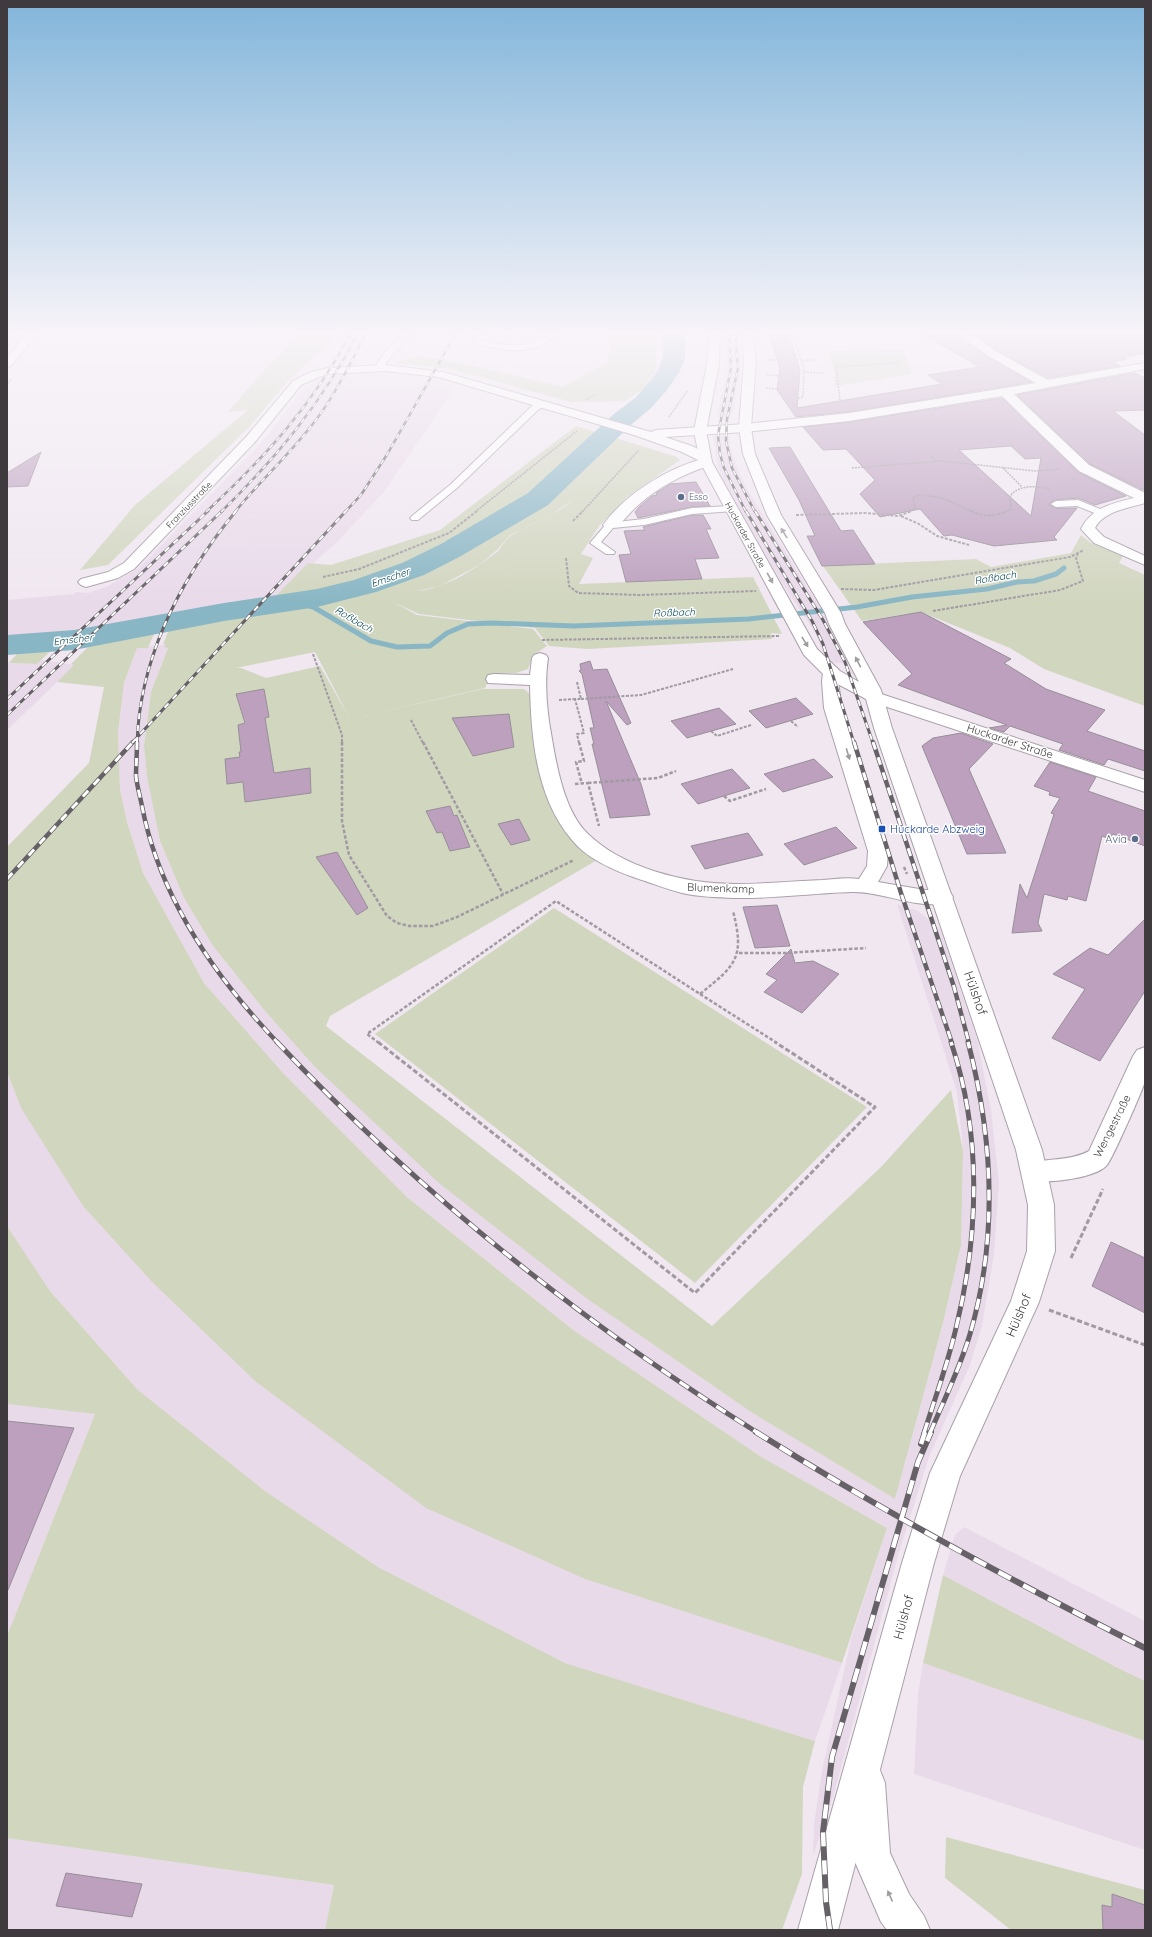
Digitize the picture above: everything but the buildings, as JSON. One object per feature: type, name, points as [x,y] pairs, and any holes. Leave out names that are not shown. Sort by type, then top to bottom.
[{"type":"street","name":"Franziusstraße","points":[[86,582],[99,580],[122,571],[143,553],[250,440],[263,423]]},
{"type":"street","name":"Franziusstraße","points":[[610,423],[687,449],[706,460]]},
{"type":"street","name":"Huckarder Straße","points":[[701,423],[700,431],[706,460],[731,509],[810,652],[831,672],[875,697],[1145,786]]},
{"type":"street","points":[[745,423],[749,454],[774,515],[835,618],[875,697]]},
{"type":"street","name":"Franziusstraße","points":[[635,431],[664,434],[789,423]]},
{"type":"street","points":[[1037,423],[1084,468],[1145,498]]},
{"type":"street","points":[[610,525],[631,502],[659,481],[706,460]]},
{"type":"street","points":[[1145,498],[1102,513],[1092,521],[1088,529],[1099,540],[1145,561]]},
{"type":"street","name":"Blumenkamp","points":[[538,649],[539,716],[547,766],[553,786],[563,812],[579,836],[604,856],[641,873],[684,887],[727,890],[844,885],[865,886],[925,897],[943,898]]},
{"type":"street","points":[[831,672],[830,682],[833,708],[878,851],[877,866],[865,886]]},
{"type":"street","points":[[494,679],[538,680]]},
{"type":"street","name":"Hülshof","points":[[818,1930],[918,1563],[945,1473],[1014,1326],[1036,1270],[1041,1251],[1041,1205],[1029,1150],[883,728],[875,697]]},
{"type":"street","name":"Wengestraße","points":[[1034,1172],[1071,1169],[1088,1165],[1098,1158],[1142,1069]]},
{"type":"street","points":[[866,1758],[871,1855],[895,1908],[910,1930]]},
{"type":"lane","points":[[415,518],[454,486],[519,423]]},
{"type":"lane","points":[[1056,504],[1078,503],[1102,513]]},
{"type":"lane","points":[[610,552],[595,543],[610,525],[644,522],[692,511],[731,509]]},
{"type":"path","points":[[323,577],[358,569],[449,533],[589,423]]},
{"type":"path","points":[[573,521],[613,480],[642,446],[653,438]]},
{"type":"path","points":[[931,456],[936,461]]},
{"type":"path","points":[[852,468],[936,461],[1035,471],[1084,468]]},
{"type":"path","points":[[875,462],[879,466]]},
{"type":"path","points":[[1002,468],[1023,487]]},
{"type":"path","points":[[774,515],[866,513],[900,516],[912,511],[915,508],[913,499],[915,496],[922,494],[931,494],[940,497],[975,514],[1002,515],[1011,510],[1012,505],[1010,496],[1012,492],[1023,487],[1042,487],[1055,491]]},
{"type":"path","points":[[900,516],[919,524],[937,536],[969,545]]},
{"type":"path","points":[[817,588],[874,590],[1010,568],[1078,554],[1099,540]]},
{"type":"path","points":[[933,611],[1060,590],[1073,586],[1083,581],[1076,558],[1078,554]]},
{"type":"path","points":[[566,558],[569,586],[578,593],[640,595],[741,592],[776,589]]},
{"type":"path","points":[[538,649],[749,635],[802,638]]},
{"type":"path","points":[[313,654],[342,735],[342,821],[347,848],[349,855],[387,916],[397,922],[409,926],[433,926],[457,917],[566,863],[598,852]]},
{"type":"path","points":[[582,784],[576,762],[584,761],[577,734],[584,733],[575,699],[632,696],[699,680],[733,669]]},
{"type":"path","points":[[577,682],[581,698]]},
{"type":"path","points":[[411,720],[503,894]]},
{"type":"path","points":[[791,721],[798,727]]},
{"type":"path","points":[[711,731],[717,736],[751,725]]},
{"type":"path","points":[[588,783],[658,778],[676,772]]},
{"type":"path","points":[[724,796],[730,801],[766,789]]},
{"type":"path","points":[[904,867],[906,872]]},
{"type":"path","points":[[700,994],[724,974],[739,953],[738,929],[727,890]]},
{"type":"path","points":[[556,901],[700,994],[875,1107],[695,1293],[367,1034],[556,901]]},
{"type":"path","points":[[739,953],[786,953],[866,948]]},
{"type":"path","points":[[1071,1258],[1103,1189]]},
{"type":"path","points":[[1053,1312],[1145,1345]]},
{"type":"shaded area","points":[[276,423],[430,423],[383,493],[337,542],[273,599],[39,637],[7,639],[7,600],[74,594],[76,592],[88,593],[108,586],[140,567],[262,442]]},
{"type":"shaded area","points":[[713,436],[729,436],[730,445],[738,470],[745,485],[859,672],[857,675],[854,675],[842,663],[833,663],[824,656],[815,632],[780,580],[723,480],[718,467]]},
{"type":"shaded area","points":[[166,644],[168,647],[151,692],[144,746],[147,777],[160,841],[184,898],[213,946],[265,1011],[315,1067],[586,1298],[751,1412],[895,1499],[943,1323],[961,1245],[963,1151],[957,1092],[897,904],[918,911],[940,929],[977,1039],[991,1110],[999,1184],[994,1254],[982,1326],[970,1365],[929,1457],[898,1556],[835,1790],[813,1856],[814,1824],[822,1771],[851,1639],[887,1528],[760,1456],[572,1329],[408,1198],[284,1074],[204,983],[143,873],[127,822],[120,790],[118,733],[124,683],[137,648]]},
{"type":"shaded area","points":[[41,660],[75,665],[7,730],[7,663],[37,664]]},
{"type":"shaded area","points":[[7,1072],[21,1108],[154,1284],[256,1382],[338,1442],[585,1579],[842,1663],[815,1741],[565,1663],[378,1567],[265,1491],[138,1390],[50,1291],[7,1226]]},
{"type":"shaded area","points":[[7,1404],[95,1414],[7,1636]]},
{"type":"shaded area","points":[[964,1527],[1145,1621],[1145,1681],[943,1575],[955,1535]]},
{"type":"shaded area","points":[[923,1663],[1145,1741],[1145,1850],[914,1774],[918,1694]]},
{"type":"shaded area","points":[[7,1838],[334,1885],[325,1930],[7,1930]]},
{"type":"green space","points":[[232,423],[252,423],[108,565],[80,570],[135,505]]},
{"type":"green space","points":[[576,426],[677,457],[680,460],[627,497],[599,526],[581,554],[593,558],[579,584],[753,577],[782,634],[771,633],[772,639],[587,649],[549,646],[535,628],[419,614],[393,602],[417,615],[533,629],[547,646],[533,655],[528,669],[516,673],[492,674],[485,688],[364,716],[483,689],[524,689],[538,701],[563,812],[604,856],[330,1016],[326,1026],[712,1326],[881,1167],[951,1090],[963,1151],[961,1245],[943,1323],[895,1499],[751,1412],[586,1298],[440,1184],[315,1067],[265,1011],[213,946],[184,898],[160,841],[147,777],[144,746],[151,692],[168,648],[164,647],[166,644],[163,644],[171,625],[266,610],[273,599],[308,563],[331,565],[440,530]],"holes":[[[573,500],[566,506],[551,515]],[[522,529],[510,536],[498,551],[479,565],[498,549],[510,535]],[[479,565],[460,577],[442,585]],[[315,652],[350,719],[320,666],[266,678],[241,668],[236,668]]]},
{"type":"green space","points":[[1081,535],[1091,543],[1123,556],[1119,563],[1145,575],[1145,706],[1044,669],[1010,648],[921,612],[862,621],[823,566],[976,559],[991,567],[1071,553]]},
{"type":"green space","points":[[156,629],[148,648],[137,648],[124,683],[118,733],[120,790],[127,822],[143,873],[204,983],[284,1074],[408,1198],[572,1329],[760,1456],[887,1528],[842,1663],[585,1579],[426,1508],[256,1382],[154,1284],[83,1206],[21,1108],[7,1072],[7,847],[89,763],[104,687],[57,682],[74,665],[71,664],[96,639]]},
{"type":"green space","points":[[55,647],[37,664],[9,663],[22,648]]},
{"type":"green space","points":[[554,908],[867,1107],[695,1283],[375,1034]]},
{"type":"green space","points":[[7,1226],[50,1291],[138,1390],[265,1491],[378,1567],[565,1663],[815,1741],[803,1787],[802,1874],[782,1930],[325,1930],[334,1885],[7,1838],[7,1636],[95,1414],[7,1404]]},
{"type":"green space","points":[[943,1575],[1145,1681],[1145,1741],[923,1663]]},
{"type":"green space","points":[[946,1837],[1145,1890],[1145,1930],[1011,1930],[945,1878]]},
{"type":"waterway","name":"Emscher","points":[[7,645],[74,640],[224,612],[317,598],[365,586],[413,569],[451,550],[538,499],[618,423]]},
{"type":"waterway","name":"Roßbach","points":[[297,602],[315,608],[371,641],[397,647],[430,646],[447,633],[468,624],[492,623],[574,626],[749,619],[857,607],[912,597],[987,589],[1017,582],[1034,581],[1056,574],[1064,568]]},
{"type":"railway","points":[[206,512],[248,471],[291,423]]},
{"type":"railway","points":[[222,511],[261,471],[301,423]]},
{"type":"railway","points":[[235,512],[301,439],[313,423]]},
{"type":"railway","points":[[345,512],[361,495],[405,423]]},
{"type":"railway","points":[[720,423],[718,435],[720,454],[724,468],[746,512]]},
{"type":"railway","points":[[727,423],[726,441],[732,468],[755,512]]},
{"type":"railway","points":[[7,699],[208,511]]},
{"type":"railway","points":[[7,715],[222,511]]},
{"type":"railway","points":[[138,737],[140,711],[146,679],[155,649],[167,620],[181,591],[198,563],[236,511]]},
{"type":"railway","points":[[138,737],[346,511]]},
{"type":"railway","points":[[746,511],[812,621],[823,644],[854,743]]},
{"type":"railway","points":[[755,511],[823,620],[845,662],[873,743]]},
{"type":"railway","points":[[132,743],[138,737]]},
{"type":"railway","points":[[137,743],[138,737]]},
{"type":"railway","points":[[7,879],[133,742]]},
{"type":"railway","points":[[137,742],[136,776],[142,806],[150,839],[162,872],[176,903],[193,934],[212,963],[255,1018],[278,1043]]},
{"type":"railway","points":[[854,742],[901,893],[952,1043]]},
{"type":"railway","points":[[873,742],[954,987],[969,1043]]},
{"type":"railway","points":[[277,1042],[331,1098],[387,1151],[445,1203],[505,1253],[566,1301],[629,1347],[758,1433]]},
{"type":"railway","points":[[924,1433],[953,1341],[964,1293],[973,1221],[974,1185],[968,1112],[961,1077],[951,1042]]},
{"type":"railway","points":[[930,1433],[957,1372],[966,1347],[979,1298],[985,1262],[989,1188],[987,1152],[983,1115],[968,1042]]},
{"type":"railway","points":[[756,1432],[851,1490],[902,1518]]},
{"type":"railway","points":[[921,1444],[925,1432]]},
{"type":"railway","points":[[902,1518],[918,1462],[931,1432]]},
{"type":"railway","points":[[830,1930],[826,1902],[823,1832],[832,1757],[902,1518]]},
{"type":"railway","points":[[902,1518],[1046,1597],[1145,1648]]},
{"type":"place","name":"Esso","points":[[681,497]]},
{"type":"place","name":"Huckarde Abzweig","points":[[882,829]]},
{"type":"place","name":"Avia","points":[[1135,839]]}]
